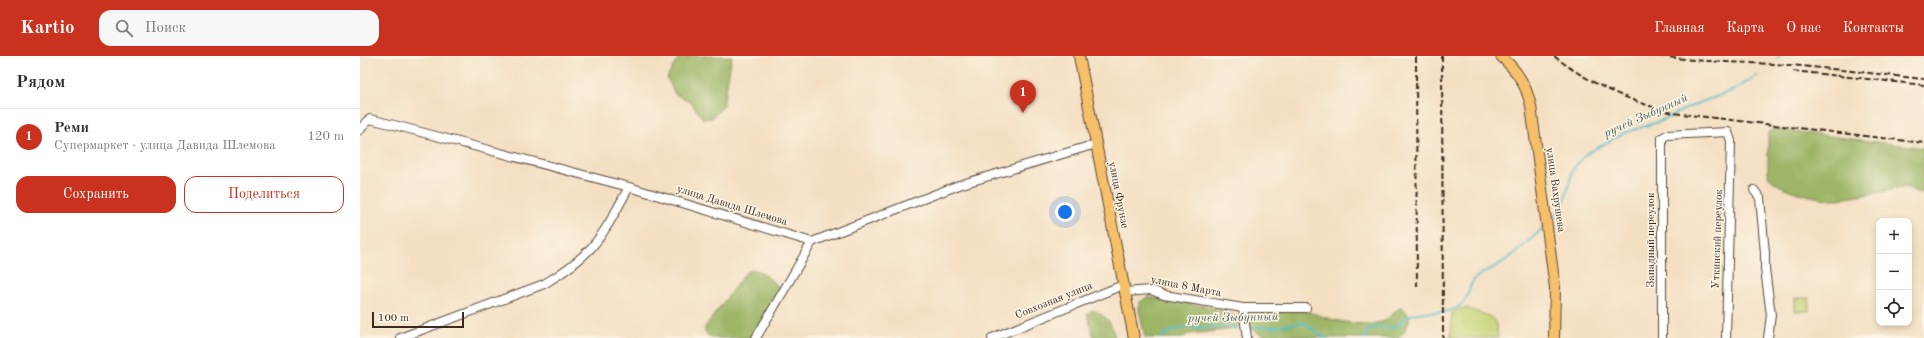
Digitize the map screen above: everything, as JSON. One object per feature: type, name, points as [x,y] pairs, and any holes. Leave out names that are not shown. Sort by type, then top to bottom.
[{"type":"main road","name":"улица Фрунзе","points":[[1079,56],[1134,338]]},
{"type":"main road","name":"улица Вахрушева","points":[[1501,56],[1514,68],[1527,90],[1531,106],[1556,288],[1554,338]]},
{"type":"street","name":"улица Давида Шлемова","points":[[360,130],[370,119],[629,187],[812,242]]},
{"type":"street","name":"Уткинский переулок","points":[[1661,143],[1662,138],[1667,135],[1728,132],[1731,141],[1726,338]]},
{"type":"street","name":"Западный переулок","points":[[1661,143],[1663,192],[1662,338]]},
{"type":"street","points":[[756,338],[812,242],[959,185],[1096,144]]},
{"type":"street","points":[[400,338],[544,284],[561,274],[591,248],[605,228],[629,187]]},
{"type":"street","points":[[1754,190],[1760,198],[1761,206],[1765,269],[1771,315],[1768,338]]},
{"type":"street","name":"улица 8 Марта","points":[[1124,288],[1151,290],[1164,295],[1243,308],[1306,308]]},
{"type":"street","name":"Совхозная улица","points":[[992,338],[1124,288]]},
{"type":"street","points":[[1243,308],[1247,335]]},
{"type":"green space","points":[[679,56],[732,56],[723,107],[712,118],[703,119],[690,101],[675,94],[667,78]]},
{"type":"green space","points":[[1773,129],[1924,148],[1924,193],[1914,191],[1907,187],[1854,197],[1830,199],[1800,194],[1790,190],[1773,181],[1768,176],[1768,132]]},
{"type":"green space","points":[[753,269],[761,272],[778,286],[779,294],[752,338],[711,338],[705,332],[705,327],[746,272]]},
{"type":"green space","points":[[1147,297],[1211,307],[1237,316],[1240,325],[1236,329],[1188,334],[1181,338],[1145,338],[1139,303]]},
{"type":"green space","points":[[1795,298],[1809,298],[1809,311],[1795,311]]},
{"type":"green space","points":[[1401,308],[1406,311],[1409,319],[1407,327],[1398,338],[1311,338],[1294,335],[1265,336],[1251,329],[1250,323],[1252,316],[1272,312],[1300,311],[1310,312],[1347,323],[1375,323],[1385,321]]},
{"type":"green space","points":[[1467,308],[1489,316],[1495,323],[1498,338],[1451,338],[1452,313],[1459,309]]},
{"type":"green space","points":[[1092,310],[1102,314],[1108,320],[1115,338],[1094,338],[1087,314]]},
{"type":"waterway","name":"ручей Зыбунный","points":[[1776,59],[1780,56]]},
{"type":"waterway","name":"ручей Зыбунный","points":[[1550,221],[1563,207],[1573,169],[1586,154],[1624,133],[1661,121],[1696,104],[1732,91],[1757,76]]},
{"type":"waterway","name":"ручей Зыбунный","points":[[1365,338],[1370,328],[1396,327],[1404,319],[1412,315],[1427,312],[1450,311],[1458,307],[1464,302],[1471,284],[1477,277],[1499,265],[1513,255],[1544,227]]},
{"type":"waterway","name":"ручей Зыбунный","points":[[1247,327],[1273,327],[1303,323],[1309,326],[1320,336],[1326,338]]},
{"type":"waterway","name":"ручей Зыбунный","points":[[1161,338],[1171,331],[1183,328],[1243,327]]},
{"type":"railway","points":[[1416,56],[1417,289]]},
{"type":"railway","points":[[1442,56],[1443,338]]},
{"type":"railway","points":[[1554,56],[1582,75],[1610,90],[1640,103],[1673,113],[1924,143]]},
{"type":"railway","points":[[1661,56],[1703,61],[1811,67],[1924,79]]},
{"type":"railway","points":[[1793,71],[1924,85]]},
{"type":"place","name":"Реми","points":[[1023,113]]}]
